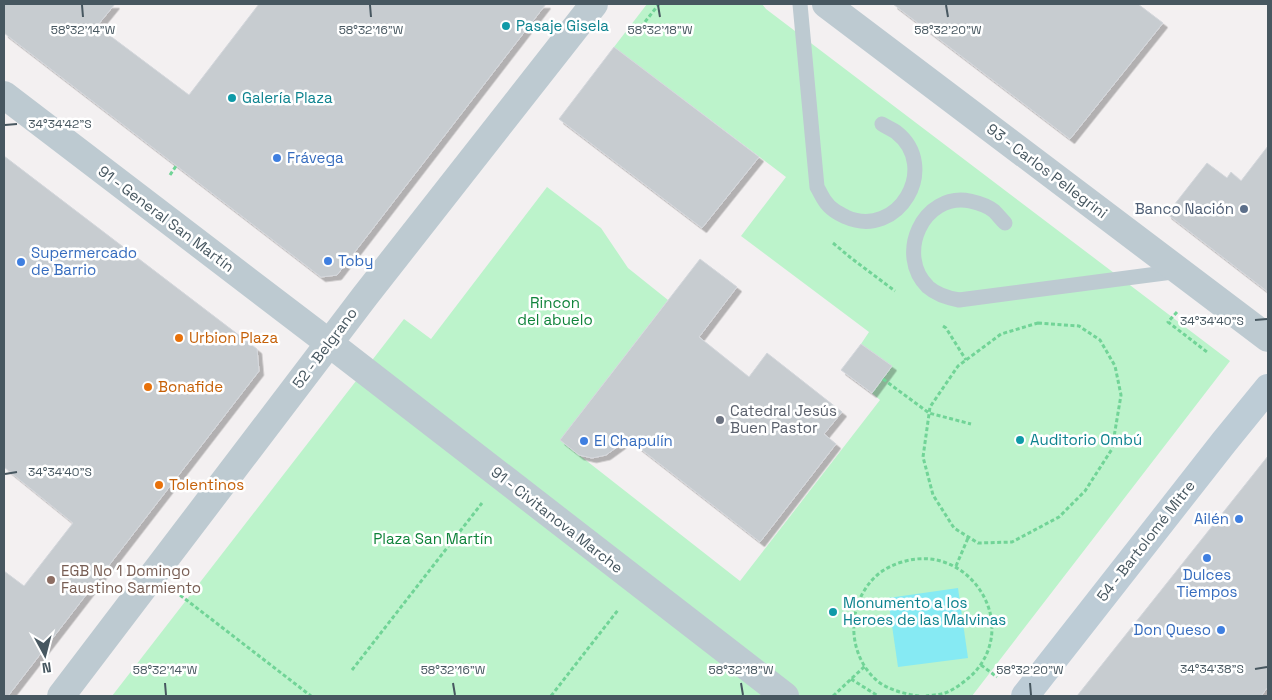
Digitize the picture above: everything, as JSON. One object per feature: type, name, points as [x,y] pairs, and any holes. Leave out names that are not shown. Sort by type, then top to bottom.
[{"type":"street","name":"52 - Belgrano","points":[[61,696],[329,343],[594,4]]},
{"type":"street","name":"93 - Carlos Pellegrini","points":[[826,4],[1268,338]]},
{"type":"street","name":"91 - General San Martín","points":[[4,95],[329,343]]},
{"type":"street","name":"91 - Civitanova Marche","points":[[329,343],[785,696]]},
{"type":"street","name":"54 - Bartolomé Mitre","points":[[1026,696],[1218,449],[1268,388]]},
{"type":"lane","points":[[800,4],[817,187],[825,202],[836,213],[852,220],[869,221],[885,217],[900,208],[910,194],[915,178],[914,160],[908,145],[896,132],[882,124]]},
{"type":"lane","points":[[1005,223],[994,211],[980,203],[964,200],[947,203],[932,211],[920,224],[914,240],[913,257],[918,273],[928,287],[942,296],[959,300],[1180,272]]},
{"type":"path","points":[[641,27],[658,4]]},
{"type":"path","points":[[170,175],[176,166]]},
{"type":"path","points":[[1177,311],[1168,322],[1207,352]]},
{"type":"path","points":[[1038,323],[1079,326],[1100,340],[1115,366],[1121,395],[1112,449],[1086,491],[1059,517],[1012,542],[978,543],[968,538],[954,528],[933,495],[922,457],[930,407],[958,366],[1001,334],[1038,323]]},
{"type":"path","points":[[883,379],[930,413],[971,424]]},
{"type":"path","points":[[352,670],[502,478]]},
{"type":"path","points":[[956,566],[968,538]]},
{"type":"path","points":[[920,696],[901,693],[880,683],[865,666],[855,646],[853,623],[859,600],[871,580],[889,566],[911,559],[934,559],[956,566],[974,581],[987,600],[992,622],[990,645],[981,665],[965,682],[945,693],[926,696]]},
{"type":"path","points":[[551,696],[639,583]]},
{"type":"path","points":[[180,595],[311,696]]},
{"type":"path","points":[[981,665],[997,677]]},
{"type":"path","points":[[833,696],[865,666]]},
{"type":"path","points":[[851,679],[878,696]]},
{"type":"green space","name":"Plaza San Martín","points":[[647,4],[762,4],[766,9],[1230,361],[972,696],[112,696],[404,319],[431,339],[547,187],[601,228],[628,268],[668,300],[560,440],[740,581],[880,400],[872,393],[891,366],[861,344],[869,332],[741,236],[786,177],[614,47]]},
{"type":"water","points":[[958,588],[968,658],[898,667],[888,598]]},
{"type":"building","points":[[4,4],[115,4],[97,26],[189,95],[259,4],[546,4],[337,275],[321,277],[4,33]]},
{"type":"building","points":[[893,4],[1138,4],[1163,23],[1070,139]]},
{"type":"building","points":[[614,47],[759,157],[702,228],[559,119]]},
{"type":"building","name":"Banco Nación","points":[[1268,146],[1268,292],[1167,214],[1207,163],[1227,178],[1231,172],[1241,181]]},
{"type":"building","points":[[4,156],[257,349],[259,371],[8,696],[4,696],[4,571],[24,586],[73,523],[4,467]]},
{"type":"building","points":[[700,259],[737,287],[699,337],[749,377],[767,353],[842,412],[824,434],[836,444],[760,542],[628,439],[606,455],[592,458],[579,455],[560,440]]},
{"type":"building","points":[[861,344],[892,366],[872,393],[841,370]]},
{"type":"building","points":[[1268,456],[1268,687],[1261,696],[1077,696]]},
{"type":"place","name":"Pasaje Gisela","points":[[506,26]]},
{"type":"place","name":"Galería Plaza","points":[[232,98]]},
{"type":"place","name":"Frávega","points":[[277,158]]},
{"type":"place","name":"Banco Nación","points":[[1244,209]]},
{"type":"place","name":"Toby","points":[[328,261]]},
{"type":"place","name":"Supermercado de Barrio","points":[[21,262]]},
{"type":"place","name":"Urbion Plaza","points":[[179,338]]},
{"type":"place","name":"Bonafide","points":[[148,387]]},
{"type":"place","name":"Catedral Jesús Buen Pastor","points":[[720,420]]},
{"type":"place","name":"Auditorio Ombú","points":[[1020,440]]},
{"type":"place","name":"El Chapulín","points":[[584,441]]},
{"type":"place","name":"Tolentinos","points":[[159,485]]},
{"type":"place","name":"Ailén","points":[[1239,519]]},
{"type":"place","name":"Dulces Tiempos","points":[[1207,558]]},
{"type":"place","name":"EGB No 1 Domingo Faustino Sarmiento","points":[[51,580]]},
{"type":"place","name":"Monumento a los Heroes de las Malvinas","points":[[833,612]]},
{"type":"place","name":"Don Queso","points":[[1221,630]]},
{"type":"park label","name":"Rincon del abuelo","points":[[555,312]]}]
